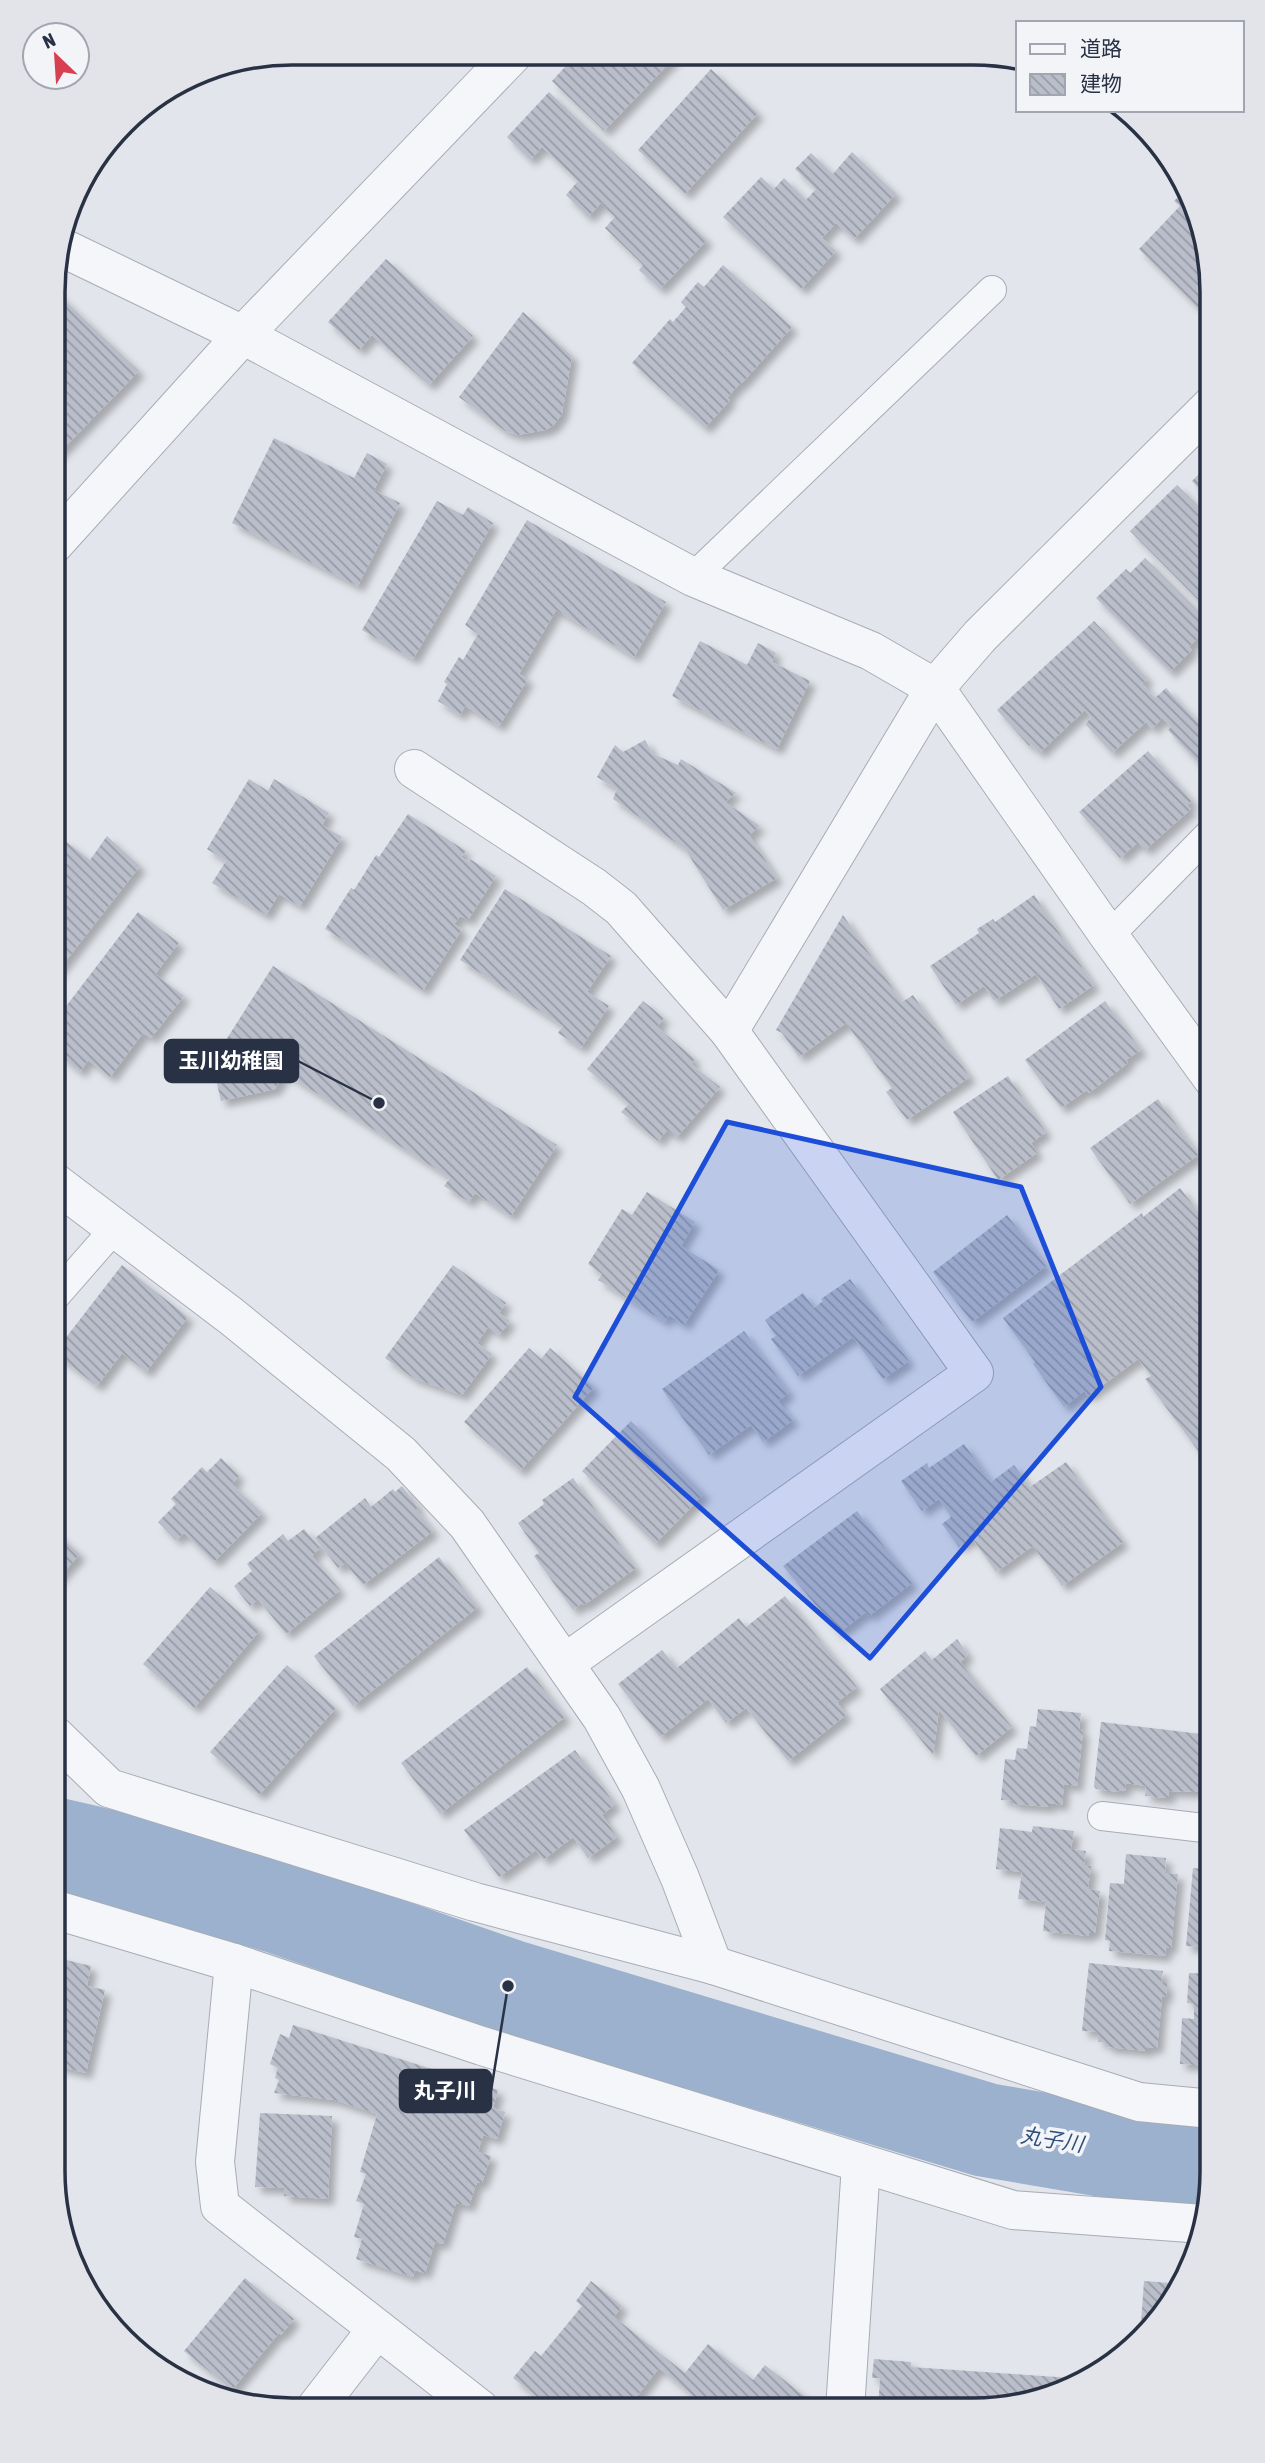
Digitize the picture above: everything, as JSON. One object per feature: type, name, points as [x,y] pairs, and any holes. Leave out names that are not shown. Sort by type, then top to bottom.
[{"type":"street","points":[[65,532],[243,335],[502,65]]},
{"type":"street","points":[[69,251],[243,335],[693,576],[871,651],[935,688],[1200,1061]]},
{"type":"street","points":[[729,1031],[935,688],[980,636],[1200,417]]},
{"type":"street","points":[[414,769],[594,887],[621,908],[729,1031],[974,1373],[565,1663]]},
{"type":"street","points":[[65,1189],[231,1316],[401,1454],[467,1524],[602,1718],[641,1789],[681,1878],[713,1965]]},
{"type":"street","points":[[65,1746],[109,1788],[475,1902],[713,1965],[1139,2102],[1200,2108]]},
{"type":"street","points":[[65,1913],[234,1963],[482,2046],[1013,2210],[1194,2223]]},
{"type":"street","points":[[234,1963],[215,2162],[220,2206],[466,2398]]},
{"type":"street","points":[[846,2398],[861,2164]]},
{"type":"street","points":[[324,2398],[377,2329]]},
{"type":"lane","points":[[693,576],[992,290]]},
{"type":"lane","points":[[1109,936],[1200,843]]},
{"type":"lane","points":[[65,1285],[115,1228]]},
{"type":"lane","points":[[1102,1816],[1200,1828]]},
{"type":"highlighted area","points":[[727,1122],[1021,1187],[1101,1387],[870,1658],[575,1397]]},
{"type":"building","points":[[567,65],[667,65],[604,131],[552,81]]},
{"type":"building","points":[[711,69],[758,113],[685,194],[638,150]]},
{"type":"building","points":[[549,92],[707,240],[660,289],[639,270],[643,265],[605,228],[615,217],[601,203],[588,217],[566,195],[578,181],[542,147],[530,160],[507,137]]},
{"type":"building","points":[[852,152],[896,194],[854,239],[836,223],[822,238],[836,251],[801,289],[723,217],[761,177],[774,189],[784,178],[806,200],[816,189],[795,169],[811,153],[833,174]]},
{"type":"building","points":[[1179,196],[1196,248],[1200,310],[1139,249],[1180,206],[1174,201]]},
{"type":"building","points":[[386,259],[473,336],[429,385],[372,335],[359,350],[328,322]]},
{"type":"building","points":[[723,265],[792,327],[727,398],[730,400],[705,428],[632,363],[670,319],[673,322],[686,307],[681,302],[698,282],[704,287]]},
{"type":"building","points":[[65,300],[139,371],[65,447]]},
{"type":"building","points":[[523,312],[572,356],[562,414],[553,426],[545,430],[518,435],[505,431],[459,397]]},
{"type":"building","points":[[274,438],[354,478],[367,453],[387,464],[374,490],[400,503],[358,586],[232,523]]},
{"type":"building","points":[[1200,473],[1200,490],[1192,481]]},
{"type":"building","points":[[1177,485],[1200,508],[1200,602],[1130,531]]},
{"type":"building","points":[[437,501],[463,515],[468,507],[493,523],[413,659],[362,630]]},
{"type":"building","points":[[527,520],[666,602],[634,657],[556,610],[519,674],[528,679],[499,726],[465,706],[460,715],[438,701],[447,684],[444,682],[459,657],[463,660],[478,634],[465,625]]},
{"type":"building","points":[[1145,558],[1200,613],[1200,635],[1189,647],[1192,650],[1170,672],[1096,598],[1126,569],[1130,573]]},
{"type":"building","points":[[1094,621],[1148,679],[1142,683],[1155,698],[1166,688],[1200,725],[1200,765],[1168,730],[1171,727],[1162,718],[1152,729],[1146,722],[1112,753],[1085,724],[1091,718],[1085,710],[1039,753],[1031,744],[1029,746],[997,710]]},
{"type":"building","points":[[700,641],[747,665],[758,643],[776,653],[772,662],[810,681],[777,749],[672,696]]},
{"type":"building","points":[[645,740],[653,754],[678,765],[681,759],[736,793],[725,802],[760,826],[749,835],[777,878],[723,910],[685,849],[613,799],[617,789],[597,777],[615,745],[623,752]]},
{"type":"building","points":[[1148,751],[1192,801],[1187,805],[1191,809],[1145,850],[1138,842],[1120,858],[1079,812]]},
{"type":"building","points":[[249,779],[268,791],[274,779],[329,813],[322,825],[342,837],[300,906],[279,894],[266,915],[212,883],[226,861],[207,849]]},
{"type":"building","points":[[408,814],[466,851],[461,857],[469,862],[470,859],[496,876],[468,920],[460,916],[454,924],[462,929],[423,990],[325,929],[351,888],[354,890],[376,855],[379,857]]},
{"type":"building","points":[[107,836],[140,866],[65,962],[65,841],[90,860]]},
{"type":"building","points":[[505,889],[611,956],[587,992],[609,1006],[581,1048],[558,1033],[563,1026],[460,960]]},
{"type":"building","points":[[1034,895],[1094,985],[1059,1009],[1036,974],[994,1001],[984,986],[956,1005],[930,966],[979,933],[977,929],[993,919],[995,922]]},
{"type":"building","points":[[138,912],[179,943],[155,974],[184,996],[151,1038],[143,1033],[110,1077],[88,1060],[80,1072],[65,1060],[65,1008]]},
{"type":"building","points":[[843,915],[902,1002],[913,995],[970,1077],[907,1120],[886,1092],[892,1088],[846,1023],[799,1057],[782,1033],[776,1030]]},
{"type":"building","points":[[273,966],[557,1145],[511,1216],[475,1193],[469,1202],[444,1186],[450,1178],[285,1073],[275,1089],[221,1101],[212,1062]]},
{"type":"building","points":[[643,1001],[664,1018],[657,1027],[695,1059],[691,1064],[720,1087],[677,1137],[667,1130],[658,1141],[621,1112],[629,1104],[587,1069]]},
{"type":"building","points":[[1105,1001],[1141,1050],[1089,1093],[1087,1090],[1061,1108],[1025,1060]]},
{"type":"building","points":[[1008,1076],[1046,1132],[1031,1143],[1037,1153],[998,1180],[953,1112]]},
{"type":"building","points":[[1158,1099],[1198,1155],[1130,1204],[1090,1148]]},
{"type":"building","points":[[1180,1188],[1200,1214],[1199,1452],[1145,1379],[1151,1376],[1138,1359],[1088,1396],[1084,1391],[1064,1407],[1003,1318],[1142,1213],[1143,1217]]},
{"type":"building","points":[[647,1192],[695,1222],[681,1246],[719,1270],[684,1325],[669,1315],[665,1322],[598,1280],[602,1274],[588,1264],[622,1209],[632,1215]]},
{"type":"building","points":[[1007,1215],[1046,1266],[972,1322],[933,1272]]},
{"type":"building","points":[[122,1265],[188,1317],[146,1372],[122,1353],[97,1386],[65,1361],[65,1339]]},
{"type":"building","points":[[453,1265],[506,1303],[499,1313],[510,1321],[499,1335],[488,1327],[477,1343],[492,1354],[462,1395],[413,1378],[385,1358]]},
{"type":"building","points":[[850,1279],[909,1361],[883,1379],[853,1337],[798,1376],[771,1339],[776,1336],[765,1320],[803,1293],[814,1308],[823,1301],[821,1299]]},
{"type":"building","points":[[744,1331],[789,1393],[778,1401],[793,1420],[763,1442],[751,1425],[709,1455],[662,1389]]},
{"type":"building","points":[[529,1348],[541,1359],[550,1348],[594,1387],[520,1471],[464,1422]]},
{"type":"building","points":[[631,1421],[704,1494],[655,1544],[582,1471]]},
{"type":"building","points":[[964,1444],[991,1482],[1014,1465],[1030,1487],[1066,1462],[1123,1542],[1062,1586],[1033,1546],[996,1572],[972,1538],[959,1547],[942,1524],[951,1517],[939,1499],[922,1511],[901,1481],[927,1463],[929,1468]]},
{"type":"building","points":[[221,1458],[239,1476],[232,1484],[262,1513],[214,1562],[184,1533],[176,1540],[158,1522],[176,1504],[171,1499],[202,1467],[207,1472]]},
{"type":"building","points":[[573,1478],[636,1568],[573,1610],[534,1556],[539,1553],[518,1523],[544,1504],[542,1500]]},
{"type":"building","points":[[402,1486],[433,1531],[363,1585],[345,1563],[338,1568],[315,1538],[365,1498],[371,1507],[393,1489],[395,1492]]},
{"type":"building","points":[[857,1511],[912,1583],[869,1616],[866,1612],[839,1633],[783,1566]]},
{"type":"building","points":[[304,1529],[320,1548],[312,1556],[340,1590],[286,1634],[258,1599],[250,1606],[234,1586],[252,1571],[247,1564],[283,1534],[288,1541]]},
{"type":"building","points":[[65,1541],[80,1554],[65,1571]]},
{"type":"building","points":[[439,1557],[478,1607],[353,1706],[314,1656]]},
{"type":"building","points":[[210,1587],[260,1630],[194,1708],[143,1664]]},
{"type":"building","points":[[785,1596],[857,1687],[837,1702],[846,1715],[788,1761],[746,1708],[726,1723],[708,1699],[660,1737],[618,1684],[662,1650],[677,1668],[739,1618],[746,1627]]},
{"type":"building","points":[[957,1639],[968,1655],[960,1662],[1012,1727],[976,1756],[939,1710],[933,1755],[880,1689],[925,1651],[932,1660]]},
{"type":"building","points":[[287,1665],[336,1708],[259,1795],[210,1752]]},
{"type":"building","points":[[527,1667],[565,1717],[440,1814],[401,1763]]},
{"type":"building","points":[[1038,1709],[1081,1713],[1079,1730],[1083,1731],[1077,1786],[1064,1784],[1062,1805],[1050,1803],[1050,1807],[1013,1804],[1013,1801],[1001,1800],[1005,1759],[1015,1760],[1017,1748],[1027,1749],[1030,1726],[1036,1727]]},
{"type":"building","points":[[1101,1722],[1200,1734],[1200,1792],[1169,1791],[1169,1798],[1145,1796],[1146,1786],[1126,1783],[1125,1791],[1118,1792],[1096,1789],[1094,1786]]},
{"type":"building","points":[[575,1750],[615,1804],[602,1815],[617,1837],[588,1858],[573,1837],[543,1860],[536,1850],[499,1877],[464,1830]]},
{"type":"building","points":[[1033,1826],[1074,1831],[1071,1849],[1086,1851],[1084,1865],[1091,1866],[1088,1889],[1100,1891],[1095,1933],[1089,1933],[1088,1936],[1043,1931],[1046,1902],[1018,1899],[1022,1872],[996,1869],[1000,1828],[1032,1832]]},
{"type":"building","points":[[1126,1854],[1166,1858],[1165,1873],[1178,1874],[1171,1948],[1166,1947],[1165,1956],[1109,1951],[1110,1941],[1105,1940],[1110,1883],[1124,1884]]},
{"type":"building","points":[[1193,1868],[1200,1869],[1200,1947],[1186,1946]]},
{"type":"building","points":[[65,1960],[91,1966],[87,1986],[105,1990],[86,2073],[65,2068]]},
{"type":"building","points":[[1089,1963],[1163,1971],[1161,1983],[1167,1983],[1166,1997],[1162,1997],[1157,2048],[1148,2047],[1148,2051],[1107,2047],[1107,2043],[1098,2042],[1098,2032],[1082,2031]]},
{"type":"building","points":[[1189,1973],[1200,1973],[1200,2065],[1180,2064],[1182,2018],[1194,2019],[1194,2004],[1187,2003]]},
{"type":"building","points":[[293,2025],[498,2090],[493,2108],[505,2112],[497,2139],[483,2135],[478,2152],[491,2156],[482,2183],[477,2182],[469,2206],[456,2203],[443,2244],[435,2242],[425,2273],[415,2270],[413,2277],[356,2259],[362,2239],[354,2237],[364,2204],[356,2201],[366,2174],[360,2172],[377,2114],[335,2100],[274,2093],[279,2080],[275,2078],[278,2068],[270,2064],[280,2034],[289,2038]]},
{"type":"building","points":[[260,2113],[332,2116],[328,2199],[284,2196],[284,2188],[255,2187]]},
{"type":"building","points":[[245,2278],[294,2319],[232,2390],[184,2351]]},
{"type":"building","points":[[591,2281],[622,2306],[614,2317],[685,2373],[708,2344],[753,2380],[765,2365],[807,2398],[696,2398],[659,2368],[636,2398],[538,2398],[513,2378],[535,2351],[541,2356],[582,2306],[576,2301]]},
{"type":"building","points":[[1144,2281],[1171,2283],[1153,2309],[1141,2324]]},
{"type":"building","points":[[874,2359],[911,2362],[911,2367],[1067,2378],[1032,2391],[973,2398],[879,2398],[880,2378],[872,2378]]},
{"type":"waterway","name":"丸子川","points":[[65,1847],[283,1908],[508,1986],[986,2130],[1200,2166]]},
{"type":"place","name":"玉川幼稚園","points":[[379,1103]]},
{"type":"place","name":"丸子川","points":[[508,1986]]}]
